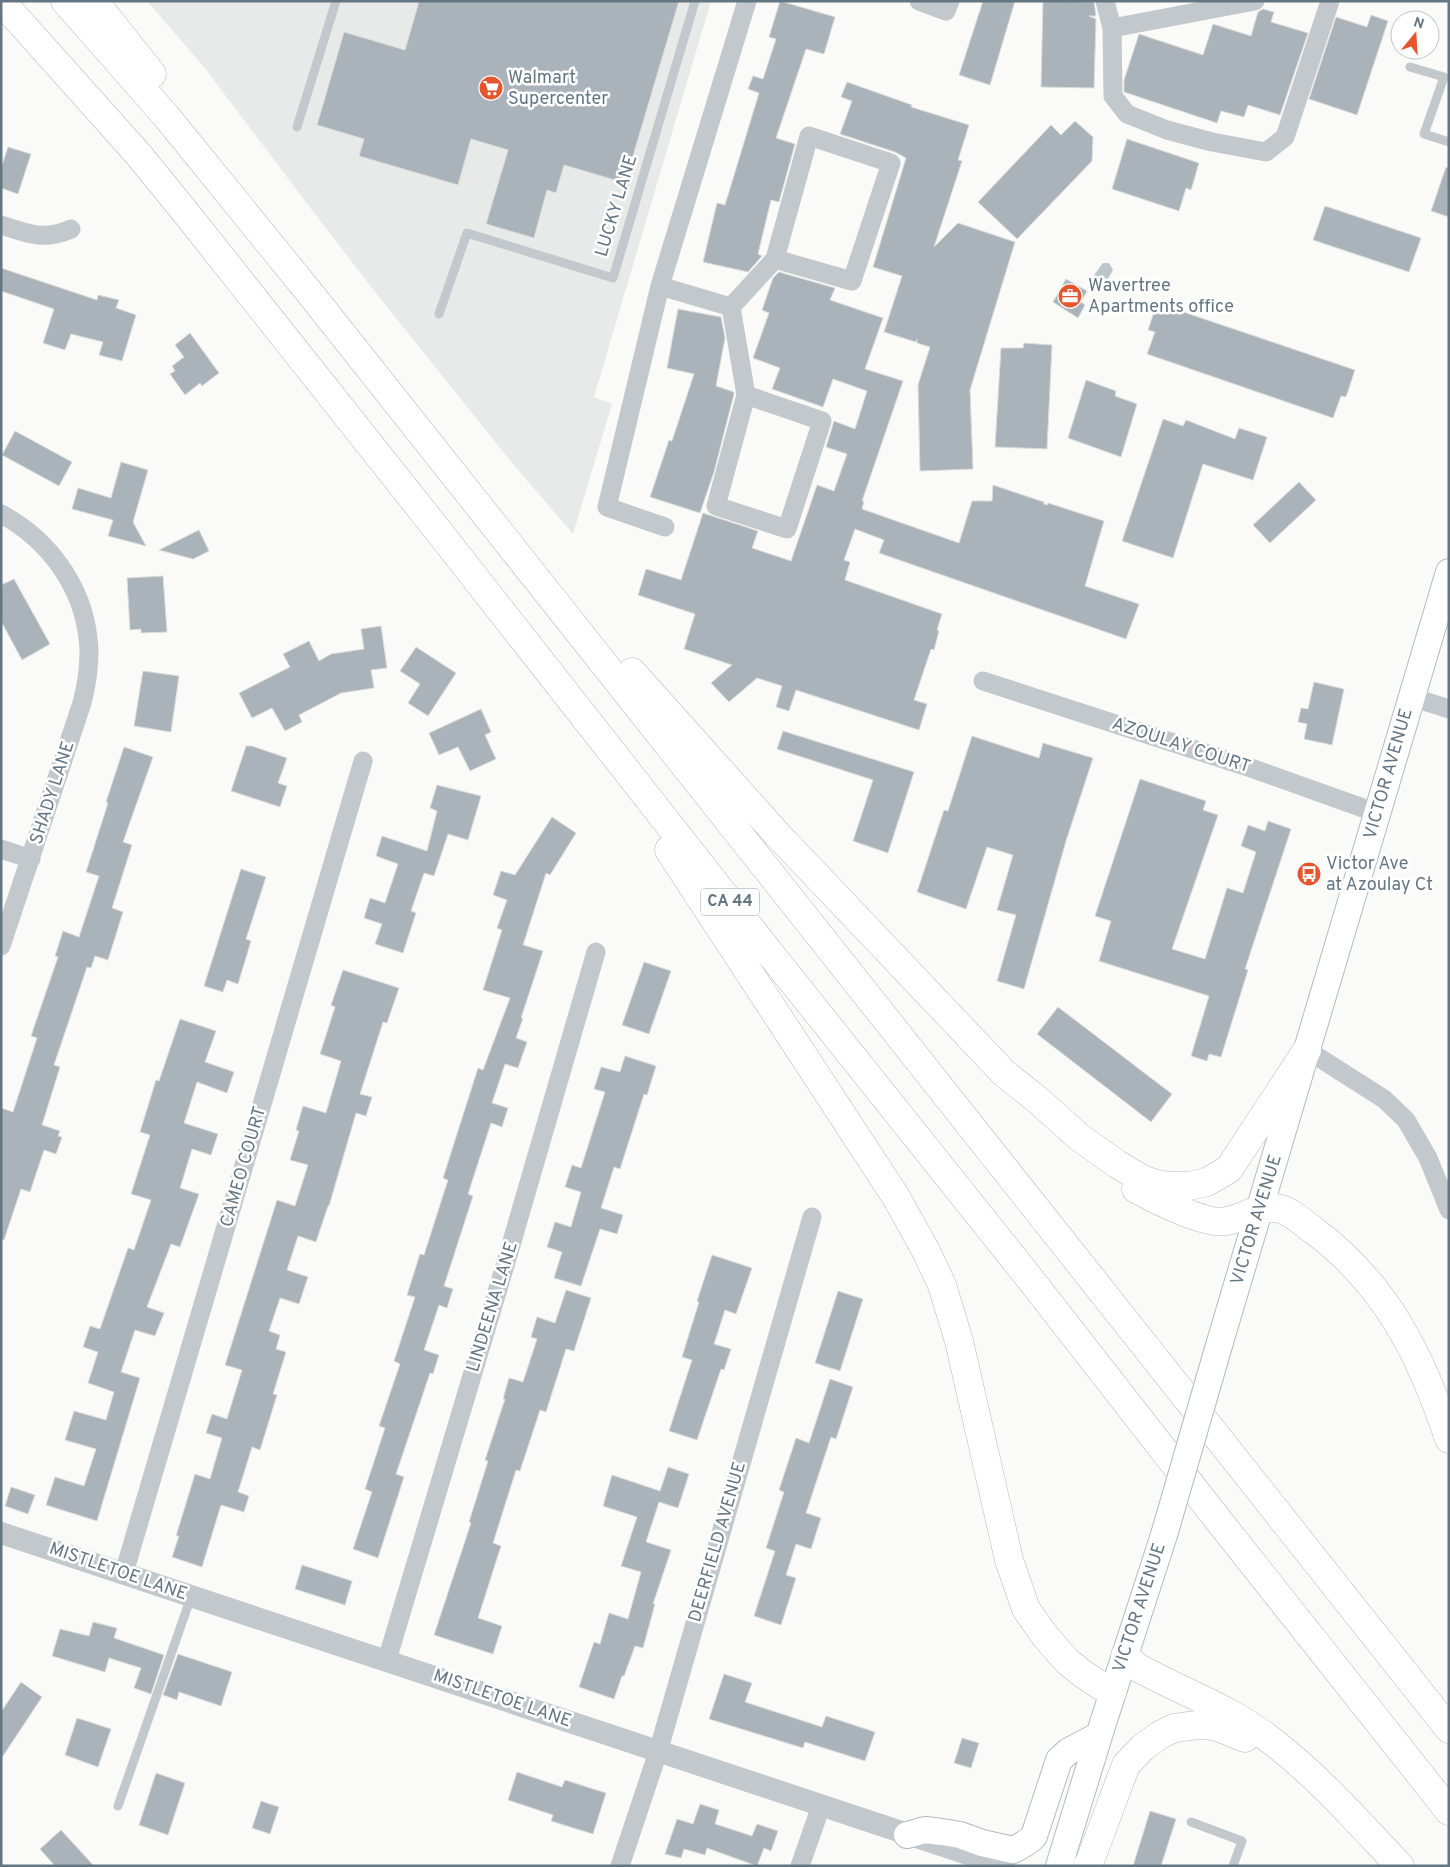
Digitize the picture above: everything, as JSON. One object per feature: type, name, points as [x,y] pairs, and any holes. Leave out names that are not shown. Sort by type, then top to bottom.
[{"type":"highway","name":"CA 44","points":[[1,1],[138,154],[190,218],[1449,1811]]},
{"type":"highway","name":"CA 44","points":[[65,1],[166,116],[313,297],[1449,1729]]},
{"type":"highway","points":[[94,1],[296,255],[313,297]]},
{"type":"highway","points":[[566,615],[608,645],[777,834],[1004,1073],[1033,1109],[1075,1148],[1145,1194],[1169,1206],[1217,1222],[1228,1221],[1260,1209],[1275,1208],[1286,1210],[1348,1258],[1391,1311],[1414,1351],[1423,1368],[1449,1439]]},
{"type":"highway","points":[[637,783],[668,848],[896,1197],[926,1250],[942,1285],[959,1341],[1009,1560],[1026,1609],[1045,1636],[1067,1661],[1112,1693]]},
{"type":"highway","points":[[1004,1073],[1040,1101],[1080,1137],[1116,1164],[1153,1183],[1170,1186],[1190,1186],[1207,1182],[1229,1169],[1307,1050]]},
{"type":"highway","points":[[1124,1656],[1137,1667],[1235,1717],[1268,1737],[1314,1778],[1400,1866]]},
{"type":"highway","points":[[1087,1866],[1126,1765],[1143,1747],[1174,1728],[1198,1725],[1215,1726],[1241,1736],[1314,1778]]},
{"type":"main road","name":"VICTOR AVENUE","points":[[1059,1866],[1112,1693],[1164,1535],[1449,572]]},
{"type":"main road","points":[[906,1835],[924,1830],[942,1832],[960,1835],[982,1843],[1015,1849],[1028,1842],[1034,1836],[1059,1760],[1069,1751],[1099,1735]]},
{"type":"street","points":[[664,527],[607,507],[660,286],[747,1]]},
{"type":"street","points":[[919,1],[946,11],[950,1]]},
{"type":"street","points":[[1105,1],[1112,28],[1113,96],[1127,114],[1176,132],[1212,142],[1266,152],[1285,137],[1330,1]]},
{"type":"street","points":[[1112,28],[1225,4],[1255,1]]},
{"type":"street","points":[[731,307],[775,259],[809,136],[891,164],[852,281],[775,259]]},
{"type":"street","points":[[1,225],[43,237],[57,235],[71,229]]},
{"type":"street","points":[[660,286],[731,307]]},
{"type":"street","points":[[731,307],[746,395],[716,506],[787,529],[822,421],[746,395]]},
{"type":"street","name":"SHADY LANE","points":[[1,514],[19,524],[46,547],[63,570],[79,602],[88,638],[88,671],[82,703],[1,946]]},
{"type":"street","name":"AZOULAY COURT","points":[[984,681],[1251,768],[1377,813]]},
{"type":"street","points":[[1411,697],[1449,709]]},
{"type":"street","name":"CAMEO COURT","points":[[124,1573],[363,761]]},
{"type":"street","points":[[1,849],[31,859]]},
{"type":"street","name":"LINDEENA LANE","points":[[387,1660],[596,952]]},
{"type":"street","points":[[1307,1050],[1384,1099],[1406,1120],[1428,1158],[1449,1210]]},
{"type":"street","name":"DEERFIELD AVENUE","points":[[620,1866],[658,1752],[812,1217]]},
{"type":"street","name":"MISTLETOE LANE","points":[[1,1533],[1004,1866]]},
{"type":"street","points":[[800,1866],[821,1806]]},
{"type":"lane","points":[[297,127],[336,1]]},
{"type":"lane","name":"LUCKY LANE","points":[[439,314],[467,233],[613,278],[695,1]]},
{"type":"lane","points":[[1410,67],[1444,77],[1424,134],[1449,142]]},
{"type":"lane","points":[[118,1806],[191,1596]]},
{"type":"lane","points":[[1191,1822],[1242,1841],[1233,1866]]},
{"type":"shaded area","points":[[147,1],[711,1],[594,397],[612,404],[573,534],[513,464],[375,292],[204,67]]},
{"type":"shaded area","points":[[1103,263],[1109,263],[1113,270],[1102,290],[1091,287],[1089,282]]},
{"type":"building","name":"Walmart Supercenter","points":[[419,1],[679,1],[625,183],[564,165],[556,193],[547,190],[534,238],[486,224],[508,150],[471,139],[458,185],[359,156],[364,139],[317,125],[344,32],[405,50]]},
{"type":"building","points":[[780,1],[835,17],[824,54],[806,49],[776,138],[795,144],[779,202],[771,200],[758,254],[762,256],[748,272],[703,262],[717,203],[725,205],[759,93],[748,89],[753,76],[763,79],[776,39],[769,37]]},
{"type":"building","points":[[983,1],[1015,1],[990,85],[959,75]]},
{"type":"building","points":[[1043,1],[1094,2],[1096,16],[1089,16],[1096,19],[1094,88],[1041,87]]},
{"type":"building","points":[[1263,9],[1274,12],[1271,22],[1308,33],[1280,115],[1248,105],[1244,117],[1221,111],[1217,123],[1124,92],[1124,80],[1139,34],[1203,55],[1213,24],[1251,36],[1258,12]]},
{"type":"building","points":[[1371,15],[1388,21],[1357,115],[1309,99],[1336,17],[1367,27]]},
{"type":"building","points":[[847,82],[912,105],[911,107],[969,125],[958,160],[962,161],[934,247],[958,223],[1015,242],[970,390],[973,469],[920,471],[918,385],[930,347],[917,343],[917,339],[916,342],[884,332],[902,276],[873,267],[906,158],[895,152],[840,134],[852,101],[841,97]]},
{"type":"building","points":[[1075,121],[1093,137],[1092,161],[1017,239],[978,202],[1051,125],[1061,135]]},
{"type":"building","points":[[1127,139],[1199,163],[1191,190],[1186,188],[1179,211],[1112,189]]},
{"type":"building","points":[[8,147],[31,154],[18,194],[1,188],[1,168]]},
{"type":"building","points":[[1446,167],[1449,168],[1449,217],[1431,211]]},
{"type":"building","points":[[1325,206],[1421,238],[1409,272],[1313,240]]},
{"type":"building","points":[[1,268],[97,300],[98,295],[119,300],[116,308],[136,315],[122,361],[99,355],[103,342],[71,334],[65,350],[43,343],[54,309],[1,291]]},
{"type":"building","points":[[779,272],[835,288],[830,300],[883,318],[865,369],[903,381],[862,501],[864,501],[862,509],[959,543],[972,501],[992,501],[993,485],[1044,502],[1047,505],[1048,503],[1104,521],[1085,586],[1139,604],[1126,639],[879,553],[884,540],[855,529],[844,560],[850,562],[845,580],[942,614],[934,650],[931,649],[914,700],[927,704],[919,730],[796,690],[789,711],[776,707],[782,686],[757,678],[729,702],[711,683],[732,665],[684,649],[695,614],[638,595],[646,569],[681,580],[703,513],[758,531],[752,548],[791,561],[817,485],[834,491],[847,454],[826,447],[834,421],[855,429],[867,391],[833,379],[823,407],[772,389],[780,368],[753,358],[769,313],[762,310],[773,278]]},
{"type":"building","name":"Wavertree Apartments office","points":[[1066,279],[1087,291],[1081,302],[1085,305],[1078,318],[1053,302]]},
{"type":"building","points":[[1157,303],[1355,370],[1346,397],[1341,396],[1333,418],[1147,354],[1155,332],[1148,330]]},
{"type":"building","points":[[678,309],[721,317],[725,338],[716,386],[734,392],[714,472],[700,513],[650,497],[669,440],[672,441],[694,374],[667,368]]},
{"type":"building","points":[[190,333],[219,373],[202,386],[200,383],[185,395],[170,374],[175,371],[172,366],[184,357],[175,345]]},
{"type":"building","points":[[1024,343],[1052,345],[1047,449],[995,447],[1001,348],[1023,348]]},
{"type":"building","points":[[1086,380],[1116,391],[1115,396],[1137,404],[1121,457],[1068,438]]},
{"type":"building","points":[[1163,419],[1183,426],[1186,420],[1235,439],[1239,428],[1267,437],[1253,480],[1203,464],[1173,558],[1122,541]]},
{"type":"building","points":[[15,431],[72,462],[59,486],[2,455]]},
{"type":"building","points":[[121,462],[148,470],[133,522],[146,546],[108,536],[113,520],[72,509],[78,488],[111,498]]},
{"type":"building","points":[[1299,482],[1316,500],[1270,543],[1253,525]]},
{"type":"building","points":[[199,530],[209,551],[193,559],[159,550]]},
{"type":"building","points":[[163,576],[167,632],[141,633],[141,629],[130,630],[127,578]]},
{"type":"building","points":[[14,579],[50,644],[22,660],[1,621],[1,585]]},
{"type":"building","points":[[381,626],[387,668],[371,670],[374,688],[341,693],[299,715],[302,722],[285,731],[272,708],[252,718],[239,693],[290,667],[283,654],[309,641],[319,661],[331,654],[364,649],[361,629]]},
{"type":"building","points":[[416,647],[456,673],[428,716],[408,703],[420,684],[400,671]]},
{"type":"building","points":[[143,671],[179,676],[171,732],[134,726]]},
{"type":"building","points":[[1314,682],[1344,689],[1332,745],[1304,739],[1307,724],[1298,722],[1301,708],[1308,709]]},
{"type":"building","points":[[481,709],[491,732],[485,735],[496,759],[470,771],[458,747],[439,755],[429,733]]},
{"type":"building","points":[[783,731],[914,772],[888,853],[853,841],[873,780],[777,749]]},
{"type":"building","points":[[972,736],[1039,758],[1043,743],[1093,758],[1066,841],[1024,989],[997,981],[1016,915],[997,910],[1013,855],[987,847],[966,909],[917,892],[944,810],[948,811]]},
{"type":"building","points":[[246,746],[252,746],[287,758],[278,783],[287,786],[280,807],[231,791]]},
{"type":"building","points":[[124,747],[153,757],[123,842],[132,845],[112,908],[123,912],[108,960],[95,956],[91,968],[87,967],[54,1065],[60,1067],[42,1125],[60,1131],[58,1136],[62,1137],[56,1154],[44,1150],[30,1192],[21,1189],[4,1240],[1,1239],[1,1108],[13,1112],[37,1038],[31,1036],[58,957],[55,956],[63,931],[79,937],[99,876],[86,872]]},
{"type":"building","points":[[1140,779],[1206,801],[1203,810],[1218,815],[1172,949],[1205,959],[1227,888],[1243,893],[1256,852],[1241,846],[1248,825],[1265,831],[1268,821],[1291,829],[1245,969],[1248,970],[1221,1057],[1209,1054],[1207,1061],[1191,1056],[1209,996],[1099,961],[1111,921],[1095,916]]},
{"type":"building","points":[[437,785],[481,796],[468,840],[448,834],[434,876],[424,873],[411,911],[416,913],[403,953],[375,944],[382,924],[364,918],[370,898],[385,903],[398,864],[376,856],[382,836],[427,851],[437,811],[430,808]]},
{"type":"building","points":[[552,817],[576,833],[550,875],[546,873],[523,945],[543,951],[516,1038],[527,1042],[518,1068],[505,1064],[492,1103],[508,1108],[502,1127],[491,1123],[468,1194],[473,1196],[444,1286],[453,1289],[447,1308],[439,1305],[424,1350],[439,1355],[433,1374],[430,1373],[396,1474],[404,1477],[378,1558],[353,1549],[372,1492],[365,1489],[385,1428],[379,1426],[400,1364],[394,1361],[415,1297],[407,1295],[420,1254],[424,1255],[448,1180],[443,1178],[478,1068],[483,1070],[510,998],[483,990],[502,930],[497,928],[507,900],[493,895],[501,871],[515,875]]},
{"type":"building","points":[[241,869],[266,877],[246,939],[251,941],[238,984],[227,980],[223,992],[204,986]]},
{"type":"building","points":[[644,962],[671,971],[649,1034],[622,1025]]},
{"type":"building","points":[[343,970],[399,988],[387,1023],[383,1022],[360,1094],[372,1097],[366,1116],[356,1113],[329,1206],[316,1242],[298,1236],[287,1270],[308,1277],[299,1304],[280,1298],[269,1331],[280,1335],[276,1349],[286,1352],[273,1394],[277,1395],[260,1450],[252,1447],[238,1492],[249,1496],[244,1512],[221,1505],[202,1567],[172,1557],[179,1536],[176,1536],[195,1474],[210,1479],[222,1438],[206,1433],[212,1414],[227,1419],[242,1370],[225,1365],[277,1200],[295,1206],[308,1165],[290,1160],[299,1131],[296,1130],[303,1106],[326,1113],[341,1061],[320,1054],[335,1007],[331,1005]]},
{"type":"building","points":[[1058,1007],[1172,1094],[1151,1122],[1037,1034]]},
{"type":"building","points":[[180,1019],[216,1031],[205,1062],[234,1072],[227,1093],[197,1082],[184,1123],[218,1134],[211,1155],[192,1149],[180,1188],[199,1194],[180,1247],[171,1244],[147,1307],[164,1313],[155,1336],[135,1330],[121,1372],[140,1378],[97,1521],[46,1505],[55,1477],[84,1486],[96,1449],[65,1440],[74,1411],[106,1420],[114,1392],[88,1383],[98,1352],[83,1347],[90,1326],[100,1329],[128,1248],[134,1250],[151,1200],[131,1194],[150,1135],[140,1132],[156,1080],[159,1081]]},
{"type":"building","points":[[625,1056],[656,1066],[647,1095],[644,1094],[620,1169],[614,1167],[601,1208],[623,1215],[617,1234],[600,1229],[581,1286],[554,1278],[562,1252],[547,1247],[555,1222],[571,1227],[581,1192],[565,1187],[572,1165],[581,1168],[605,1092],[594,1089],[601,1067],[620,1072]]},
{"type":"building","points":[[712,1255],[752,1268],[736,1314],[725,1310],[714,1344],[731,1349],[724,1370],[721,1369],[697,1440],[669,1431],[692,1360],[682,1357]]},
{"type":"building","points":[[566,1290],[591,1298],[574,1351],[566,1349],[546,1412],[540,1410],[520,1471],[516,1470],[493,1543],[501,1546],[478,1618],[502,1626],[493,1654],[434,1635],[471,1523],[469,1522],[488,1461],[485,1460],[505,1399],[503,1399],[509,1378],[523,1382],[537,1339],[531,1337],[537,1317],[555,1323]]},
{"type":"building","points":[[838,1291],[863,1299],[840,1371],[815,1363]]},
{"type":"building","points":[[830,1379],[853,1387],[836,1439],[831,1437],[806,1513],[821,1518],[811,1549],[796,1544],[786,1575],[796,1578],[781,1625],[754,1616],[775,1551],[766,1548],[784,1492],[779,1490],[796,1438],[809,1443]]},
{"type":"building","points":[[668,1467],[689,1474],[678,1508],[659,1502],[646,1542],[671,1550],[653,1604],[655,1604],[643,1648],[635,1646],[614,1699],[579,1687],[594,1642],[600,1644],[609,1613],[628,1619],[641,1572],[621,1566],[637,1517],[603,1506],[612,1475],[660,1491]]},
{"type":"building","points":[[11,1487],[35,1495],[28,1514],[5,1506]]},
{"type":"building","points":[[302,1565],[352,1581],[345,1605],[295,1589]]},
{"type":"building","points":[[93,1622],[117,1628],[114,1638],[164,1655],[151,1694],[134,1688],[141,1668],[109,1658],[105,1672],[52,1656],[60,1629],[89,1636]]},
{"type":"building","points":[[178,1654],[232,1672],[221,1706],[179,1692],[177,1700],[163,1695]]},
{"type":"building","points":[[724,1674],[752,1683],[745,1702],[822,1727],[826,1716],[875,1732],[865,1761],[805,1742],[803,1748],[709,1719]]},
{"type":"building","points":[[21,1682],[42,1697],[1,1759],[1,1712]]},
{"type":"building","points":[[77,1718],[111,1729],[98,1767],[65,1755]]},
{"type":"building","points":[[962,1738],[979,1743],[971,1768],[954,1763]]},
{"type":"building","points":[[517,1772],[562,1787],[565,1780],[606,1793],[593,1834],[551,1821],[553,1815],[508,1800]]},
{"type":"building","points":[[156,1773],[185,1783],[168,1835],[139,1825]]},
{"type":"building","points":[[261,1801],[279,1807],[270,1834],[252,1828]]},
{"type":"building","points":[[700,1804],[719,1810],[715,1824],[752,1836],[757,1824],[778,1831],[771,1851],[764,1848],[757,1866],[707,1848],[705,1855],[684,1849],[681,1858],[665,1854],[677,1819],[693,1824]]},
{"type":"building","points":[[1150,1811],[1176,1819],[1161,1866],[1133,1866]]},
{"type":"building","points":[[61,1830],[94,1866],[55,1866],[40,1849]]},
{"type":"place","name":"Walmart Supercenter","points":[[491,88]]},
{"type":"place","name":"Wavertree Apartments office","points":[[1070,296]]},
{"type":"place","name":"Victor Ave at Azoulay Ct","points":[[1309,874]]}]
